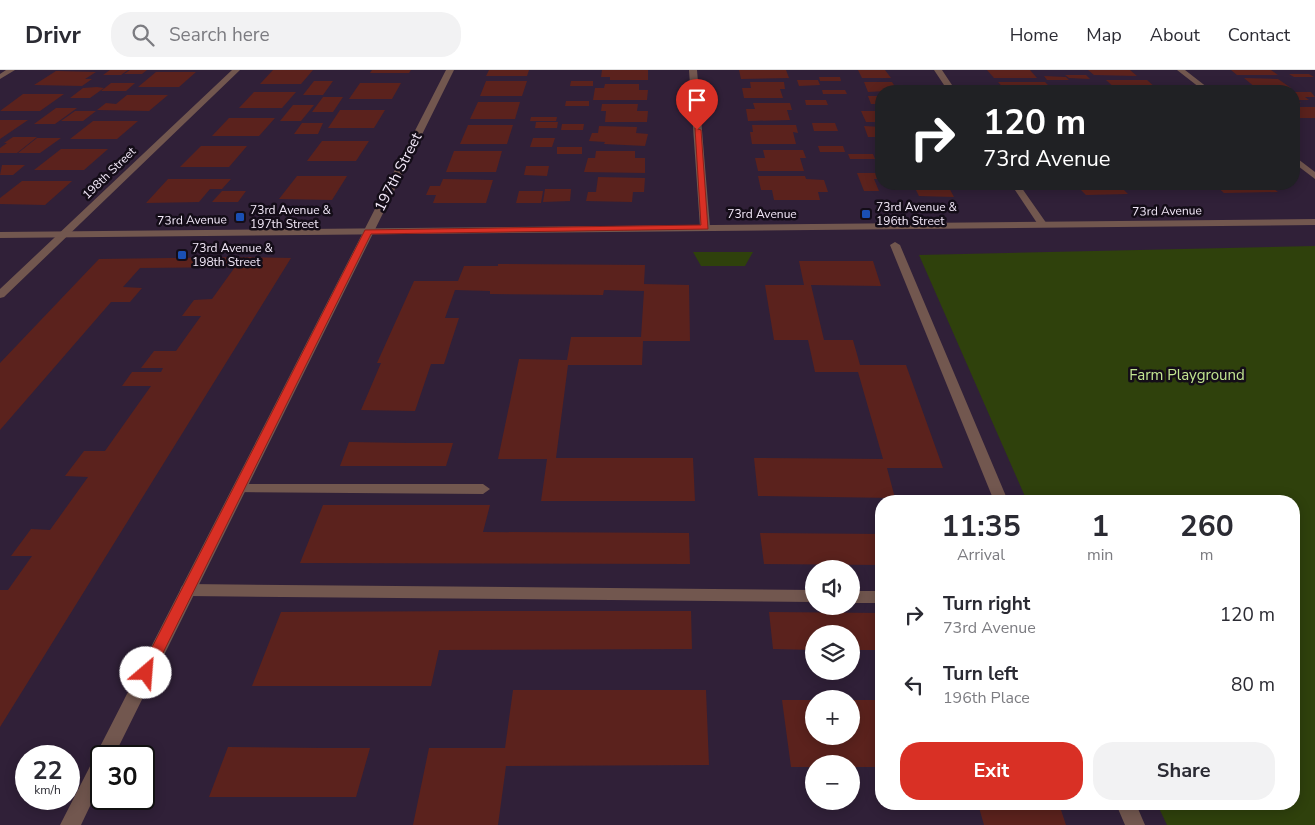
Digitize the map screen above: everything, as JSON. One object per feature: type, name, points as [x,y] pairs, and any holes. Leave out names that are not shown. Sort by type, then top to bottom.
[{"type":"street","points":[[0,77],[11,70]]},
{"type":"street","name":"198th Street","points":[[0,295],[236,70]]},
{"type":"street","name":"197th Street","points":[[110,745],[450,70]]},
{"type":"street","points":[[693,70],[705,227]]},
{"type":"street","points":[[938,70],[948,85]]},
{"type":"street","points":[[1181,70],[1200,85]]},
{"type":"street","points":[[1300,164],[1315,176]]},
{"type":"street","points":[[1019,190],[1042,224]]},
{"type":"street","name":"73rd Avenue","points":[[0,235],[1315,222]]},
{"type":"street","points":[[895,245],[999,495]]},
{"type":"street","points":[[238,489],[483,489]]},
{"type":"street","points":[[188,590],[805,596]]},
{"type":"street","points":[[860,596],[875,597]]},
{"type":"street","points":[[70,825],[90,785]]},
{"type":"street","points":[[1129,810],[1135,825]]},
{"type":"green space","name":"Farm Playground","points":[[1315,246],[1315,825],[1167,825],[1160,810],[1300,810],[1300,495],[1024,495],[919,255]]},
{"type":"green space","points":[[693,252],[753,252],[745,266],[701,266]]},
{"type":"building","points":[[110,70],[128,70],[121,75],[103,75]]},
{"type":"building","points":[[130,70],[147,70],[142,74],[124,74]]},
{"type":"building","points":[[273,70],[313,70],[301,84],[260,84]]},
{"type":"building","points":[[372,70],[411,70],[409,73],[370,73]]},
{"type":"building","points":[[489,70],[529,70],[527,76],[486,76]]},
{"type":"building","points":[[602,70],[648,70],[648,80],[610,80],[610,77],[601,77]]},
{"type":"building","points":[[739,70],[786,70],[789,78],[741,79]]},
{"type":"building","points":[[858,70],[885,70],[891,78],[862,78]]},
{"type":"building","points":[[987,70],[1030,70],[1037,78],[994,78]]},
{"type":"building","points":[[1088,70],[1130,70],[1137,76],[1094,75]]},
{"type":"building","points":[[1231,70],[1271,70],[1278,75],[1237,75]]},
{"type":"building","points":[[56,71],[96,72],[85,79],[92,79],[82,86],[34,85]]},
{"type":"building","points":[[156,72],[196,72],[179,87],[138,87]]},
{"type":"building","points":[[1289,74],[1309,74],[1314,77],[1294,77]]},
{"type":"building","points":[[1065,75],[1086,75],[1090,79],[1069,78]]},
{"type":"building","points":[[1044,76],[1066,77],[1069,80],[1047,80]]},
{"type":"building","points":[[819,77],[840,77],[841,81],[820,81]]},
{"type":"building","points":[[1244,78],[1278,79],[1287,85],[1252,85]]},
{"type":"building","points":[[797,80],[818,80],[820,85],[799,86]]},
{"type":"building","points":[[1106,80],[1147,80],[1153,85],[1112,85]]},
{"type":"building","points":[[314,81],[333,81],[323,95],[303,95]]},
{"type":"building","points":[[486,81],[527,81],[522,96],[480,96]]},
{"type":"building","points":[[571,81],[593,81],[593,86],[570,86]]},
{"type":"building","points":[[750,82],[784,82],[785,89],[780,89],[783,98],[744,98],[742,88],[751,88]]},
{"type":"building","points":[[864,82],[892,82],[894,85],[875,85],[875,92],[868,92]]},
{"type":"building","points":[[998,82],[1045,82],[1048,85],[1001,85]]},
{"type":"building","points":[[111,83],[135,83],[126,91],[101,91]]},
{"type":"building","points":[[360,83],[401,83],[392,99],[349,99]]},
{"type":"building","points":[[605,84],[639,84],[639,90],[648,90],[647,100],[593,100],[595,88],[604,88]]},
{"type":"building","points":[[83,88],[104,88],[90,98],[70,98]]},
{"type":"building","points":[[822,90],[845,90],[847,94],[823,94]]},
{"type":"building","points":[[254,92],[296,92],[282,108],[239,108]]},
{"type":"building","points":[[1300,92],[1311,92],[1315,97],[1305,97],[1309,100],[1300,100]]},
{"type":"building","points":[[23,94],[64,94],[40,111],[0,111]]},
{"type":"building","points":[[127,95],[168,95],[149,111],[97,110],[106,103],[116,104]]},
{"type":"building","points":[[868,96],[875,96],[875,104],[871,104]]},
{"type":"building","points":[[323,97],[343,97],[333,112],[312,112]]},
{"type":"building","points":[[805,100],[826,100],[828,105],[806,105]]},
{"type":"building","points":[[566,101],[589,101],[589,106],[565,106]]},
{"type":"building","points":[[478,102],[520,102],[515,119],[470,119]]},
{"type":"building","points":[[753,103],[790,103],[792,110],[787,110],[790,120],[748,121],[746,109],[755,109]]},
{"type":"building","points":[[602,104],[638,104],[637,111],[648,111],[647,122],[605,122],[606,111],[601,111]]},
{"type":"building","points":[[293,105],[314,105],[301,121],[280,121]]},
{"type":"building","points":[[1300,107],[1315,107],[1315,118],[1300,118]]},
{"type":"building","points":[[56,108],[77,108],[55,124],[34,124]]},
{"type":"building","points":[[340,110],[385,110],[374,128],[328,128]]},
{"type":"building","points":[[75,111],[96,111],[83,121],[61,121]]},
{"type":"building","points":[[861,111],[875,111],[875,122],[866,122]]},
{"type":"building","points":[[531,117],[557,117],[556,121],[530,121]]},
{"type":"building","points":[[229,118],[275,118],[259,136],[212,136]]},
{"type":"building","points":[[0,120],[28,120],[0,139]]},
{"type":"building","points":[[93,121],[138,121],[117,139],[70,139]]},
{"type":"building","points":[[536,122],[558,122],[557,128],[535,128]]},
{"type":"building","points":[[302,123],[323,123],[318,134],[294,134]]},
{"type":"building","points":[[812,123],[835,123],[838,131],[814,131]]},
{"type":"building","points":[[562,124],[584,124],[583,130],[561,130]]},
{"type":"building","points":[[468,125],[513,125],[507,144],[460,144]]},
{"type":"building","points":[[752,125],[796,125],[798,133],[793,132],[796,144],[752,144],[750,132],[753,132]]},
{"type":"building","points":[[599,126],[637,127],[636,133],[648,134],[645,146],[604,144],[605,142],[589,141],[592,133],[598,133]]},
{"type":"building","points":[[864,126],[875,127],[875,137],[868,137]]},
{"type":"building","points":[[13,137],[37,137],[17,153],[0,153],[0,148],[7,143],[4,143]]},
{"type":"building","points":[[37,138],[61,138],[40,153],[18,153]]},
{"type":"building","points":[[533,138],[555,138],[552,147],[530,147]]},
{"type":"building","points":[[322,141],[369,141],[356,161],[307,161]]},
{"type":"building","points":[[201,146],[247,146],[229,167],[180,167]]},
{"type":"building","points":[[818,146],[843,146],[845,152],[820,152]]},
{"type":"building","points":[[557,147],[582,147],[582,154],[557,154]]},
{"type":"building","points":[[61,149],[108,149],[84,170],[34,170]]},
{"type":"building","points":[[763,150],[803,150],[806,158],[800,158],[804,171],[758,171],[755,158],[765,158]]},
{"type":"building","points":[[454,151],[502,151],[496,172],[446,172]]},
{"type":"building","points":[[596,151],[635,151],[635,158],[645,158],[645,173],[584,172],[588,158],[595,158]]},
{"type":"building","points":[[848,154],[873,154],[875,159],[850,159]]},
{"type":"building","points":[[2,165],[25,165],[13,175],[0,175]]},
{"type":"building","points":[[526,166],[549,166],[547,176],[524,175]]},
{"type":"building","points":[[857,173],[875,173],[875,190],[879,191],[864,191]]},
{"type":"building","points":[[297,176],[347,176],[332,200],[279,199]]},
{"type":"building","points":[[758,176],[805,176],[806,179],[824,180],[828,192],[818,192],[820,200],[774,200],[772,190],[761,190]]},
{"type":"building","points":[[598,177],[645,178],[644,192],[633,192],[632,202],[586,201],[588,192],[596,192]]},
{"type":"building","points":[[168,179],[231,179],[222,189],[210,189],[199,202],[146,203]]},
{"type":"building","points":[[443,179],[493,180],[486,203],[433,203],[436,195],[426,195],[430,186],[440,186]]},
{"type":"building","points":[[22,181],[72,181],[45,205],[0,204],[0,198]]},
{"type":"building","points":[[545,189],[571,189],[570,201],[543,202]]},
{"type":"building","points":[[916,190],[950,190],[954,197],[919,196]]},
{"type":"building","points":[[1081,190],[1124,190],[1128,194],[1086,195]]},
{"type":"building","points":[[1221,190],[1276,190],[1278,192],[1224,193]]},
{"type":"building","points":[[222,191],[246,191],[238,202],[212,202]]},
{"type":"building","points":[[519,191],[543,191],[541,203],[516,203]]},
{"type":"building","points":[[291,258],[0,727],[0,590],[8,590],[32,556],[11,556],[31,529],[50,530],[88,477],[65,476],[84,451],[105,451],[151,386],[122,386],[132,372],[161,372],[163,368],[141,368],[154,351],[176,351],[201,316],[182,316],[194,300],[212,299],[235,267],[140,268],[123,287],[142,288],[130,302],[111,302],[0,430],[0,363],[99,259]]},
{"type":"building","points":[[799,261],[873,261],[881,286],[811,285],[824,340],[853,340],[860,365],[906,365],[943,468],[887,468],[894,495],[875,495],[875,498],[758,496],[754,458],[883,459],[858,372],[815,372],[808,340],[774,340],[765,285],[804,285]]},
{"type":"building","points":[[498,264],[645,265],[644,284],[689,285],[690,341],[643,341],[642,365],[568,365],[556,458],[693,458],[695,501],[541,501],[547,459],[498,459],[519,359],[567,360],[571,337],[641,337],[644,291],[604,290],[603,295],[490,294],[490,291],[455,290],[445,318],[459,318],[444,364],[431,364],[415,411],[361,410],[381,363],[377,363],[414,281],[458,281],[464,266],[498,266]]},
{"type":"building","points":[[349,442],[453,443],[446,466],[340,466]]},
{"type":"building","points":[[323,505],[490,505],[483,532],[689,533],[690,564],[300,563]]},
{"type":"building","points":[[760,533],[875,534],[875,565],[860,565],[860,560],[805,560],[805,564],[764,564]]},
{"type":"building","points":[[691,611],[692,649],[439,650],[431,686],[252,686],[281,612]]},
{"type":"building","points":[[769,612],[805,612],[805,615],[860,615],[860,613],[875,613],[875,650],[860,650],[860,625],[805,625],[805,650],[773,649]]},
{"type":"building","points":[[513,690],[706,690],[709,765],[506,766],[498,825],[413,825],[429,748],[505,748]]},
{"type":"building","points":[[782,700],[805,700],[805,745],[860,745],[860,700],[875,700],[875,767],[860,767],[860,755],[805,755],[805,767],[791,767]]},
{"type":"building","points":[[228,747],[370,748],[356,797],[209,797]]},
{"type":"building","points":[[980,810],[1061,810],[1066,825],[984,825]]},
{"type":"place","name":"73rd Avenue & 196th Street","points":[[866,214]]},
{"type":"place","name":"73rd Avenue & 197th Street","points":[[240,217]]},
{"type":"place","name":"73rd Avenue & 198th Street","points":[[182,255]]},
{"type":"route","points":[[146,673],[368,232],[705,227],[697,130]]}]
